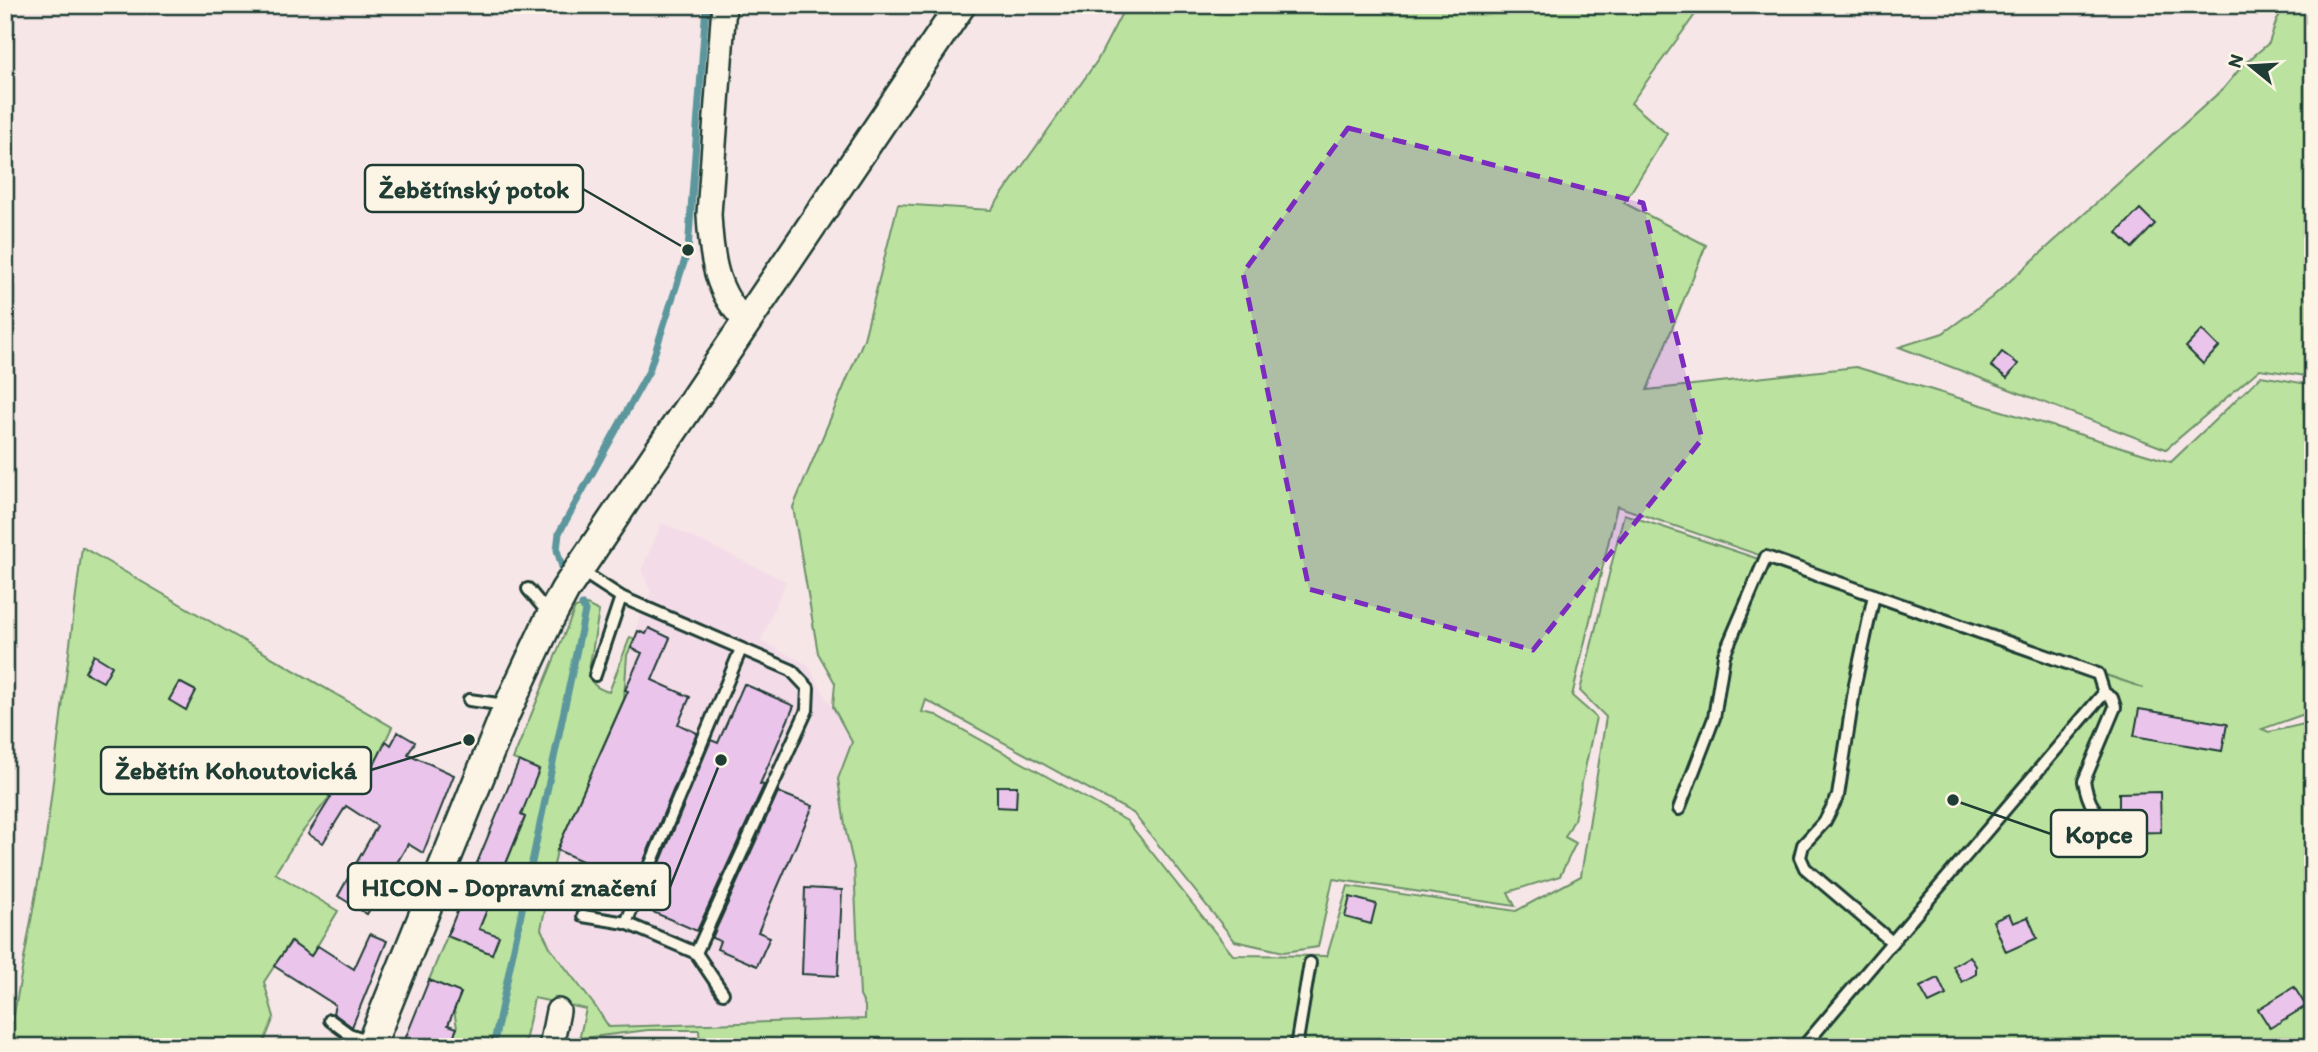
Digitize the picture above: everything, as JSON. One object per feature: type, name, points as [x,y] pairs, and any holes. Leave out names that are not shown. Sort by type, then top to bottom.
[{"type":"street","points":[[724,5],[709,214],[710,234],[715,268],[724,293],[737,314],[748,322]]},
{"type":"street","points":[[371,1044],[507,710],[551,616],[573,577],[961,5]]},
{"type":"street","points":[[551,1047],[558,1011]]},
{"type":"lane","points":[[1679,809],[1714,718],[1724,655],[1766,557],[2098,674],[2104,693],[2112,698],[2115,707],[2084,781],[2093,808],[2102,818],[2115,823]]},
{"type":"lane","points":[[573,577],[791,670],[808,688],[807,710],[696,953]]},
{"type":"lane","points":[[528,589],[551,616]]},
{"type":"lane","points":[[1874,595],[1855,684],[1838,796],[1825,821],[1803,845],[1800,857],[1805,868],[1892,942]]},
{"type":"lane","points":[[595,676],[621,597]]},
{"type":"lane","points":[[626,923],[741,649]]},
{"type":"lane","points":[[1803,1047],[2104,693]]},
{"type":"lane","points":[[469,700],[507,710]]},
{"type":"lane","points":[[583,916],[626,923],[696,953],[723,993]]},
{"type":"lane","points":[[1296,1047],[1310,963]]},
{"type":"lane","points":[[330,1020],[349,1034],[371,1044]]},
{"type":"highlighted area","points":[[1348,128],[1643,203],[1702,439],[1533,650],[1309,589],[1243,273]]},
{"type":"shaded area","points":[[662,523],[786,581],[761,641],[807,664],[852,742],[838,779],[854,867],[860,996],[865,1006],[865,1019],[609,1027],[551,949],[541,929],[557,850],[624,699],[627,655],[635,639],[643,606],[651,593],[641,570]]},
{"type":"green space","points":[[1126,5],[1702,5],[1631,103],[1667,134],[1624,203],[1706,245],[1647,390],[1856,367],[2171,462],[2261,376],[2313,385],[2313,711],[2262,729],[2269,732],[2313,722],[2313,1047],[700,1047],[699,1030],[648,1030],[584,1038],[584,1047],[567,1047],[564,1037],[579,1040],[586,1009],[534,998],[524,1047],[471,1047],[452,1040],[457,1028],[454,1010],[461,993],[429,980],[447,936],[492,954],[479,929],[525,818],[521,815],[539,770],[513,759],[575,608],[587,605],[599,611],[589,670],[592,682],[597,687],[609,692],[630,637],[635,639],[627,655],[624,699],[557,850],[541,929],[551,949],[609,1027],[865,1019],[865,1006],[860,996],[854,867],[838,779],[852,742],[833,707],[835,683],[818,653],[793,507],[864,339],[898,204],[991,210],[1097,61]],"holes":[[[1617,506],[2144,688],[1624,514],[1580,691],[1606,717],[1581,876],[1516,911],[1348,886],[1327,956],[1233,955],[1127,821],[936,715],[922,712],[926,700],[1133,813],[1235,941],[1284,952],[1318,947],[1333,879],[1515,906],[1508,892],[1560,876],[1576,843],[1565,837],[1574,820],[1596,717],[1572,696]]]},
{"type":"green space","points":[[2287,5],[2313,5],[2313,377],[2260,369],[2166,449],[1899,347],[1943,333],[1991,298],[2224,88],[2243,65],[2269,43],[2277,19]]},
{"type":"green space","points":[[82,547],[392,727],[373,768],[344,751],[322,791],[330,796],[275,873],[338,911],[311,956],[290,942],[264,982],[274,1017],[262,1047],[8,1047],[46,838]]},
{"type":"building","points":[[2140,209],[2155,224],[2132,248],[2117,233]]},
{"type":"building","points":[[2202,330],[2219,347],[2203,364],[2186,347]]},
{"type":"building","points":[[2002,352],[2018,364],[2007,378],[1991,366]]},
{"type":"building","points":[[649,628],[670,638],[652,680],[690,697],[678,724],[697,733],[635,882],[557,850],[628,691],[625,690],[642,653],[631,648],[638,631],[646,634]]},
{"type":"building","points":[[94,655],[112,666],[103,682],[85,672]]},
{"type":"building","points":[[179,682],[196,691],[186,710],[169,700]]},
{"type":"building","points":[[744,684],[794,706],[760,784],[764,785],[697,931],[646,909],[655,889],[650,887],[711,740],[718,743]]},
{"type":"building","points":[[2139,709],[2227,724],[2222,751],[2134,736]]},
{"type":"building","points":[[398,732],[415,742],[408,754],[454,775],[423,853],[408,844],[367,914],[338,896],[377,826],[346,806],[323,843],[308,834],[331,797],[322,791],[341,759],[369,775],[386,741],[391,745]]},
{"type":"building","points":[[519,761],[539,770],[521,815],[525,817],[479,929],[499,936],[492,954],[447,936]]},
{"type":"building","points":[[997,786],[1017,786],[1016,808],[997,807]]},
{"type":"building","points":[[778,792],[813,806],[758,932],[770,937],[757,966],[717,949],[720,941],[712,938]]},
{"type":"building","points":[[2160,792],[2161,832],[2120,833],[2123,823],[2119,817],[2119,793]]},
{"type":"building","points":[[805,888],[842,890],[838,976],[802,974]]},
{"type":"building","points":[[1350,897],[1376,904],[1371,924],[1345,917]]},
{"type":"building","points":[[2009,914],[2013,923],[2028,917],[2037,938],[2006,952],[1993,921]]},
{"type":"building","points":[[370,934],[387,941],[352,1027],[333,1013],[335,1005],[274,966],[291,942],[311,956],[318,946],[354,969]]},
{"type":"building","points":[[1970,956],[1976,966],[1976,974],[1962,982],[1953,966]]},
{"type":"building","points":[[1938,978],[1946,995],[1929,1003],[1920,987]]},
{"type":"building","points":[[429,980],[461,993],[448,1025],[457,1028],[449,1047],[402,1047]]},
{"type":"building","points":[[2294,987],[2306,1006],[2270,1028],[2258,1009]]},
{"type":"waterway","points":[[562,567],[557,550],[559,533],[649,371],[688,250],[706,5]]},
{"type":"waterway","points":[[493,1047],[585,611],[582,605]]},
{"type":"place","name":"Žebětínský potok","points":[[688,250]]},
{"type":"place","name":"Žebětín Kohoutovická","points":[[469,740]]},
{"type":"place","name":"HICON - Dopravní značení","points":[[721,760]]},
{"type":"place","name":"Kopce","points":[[1953,800]]}]
